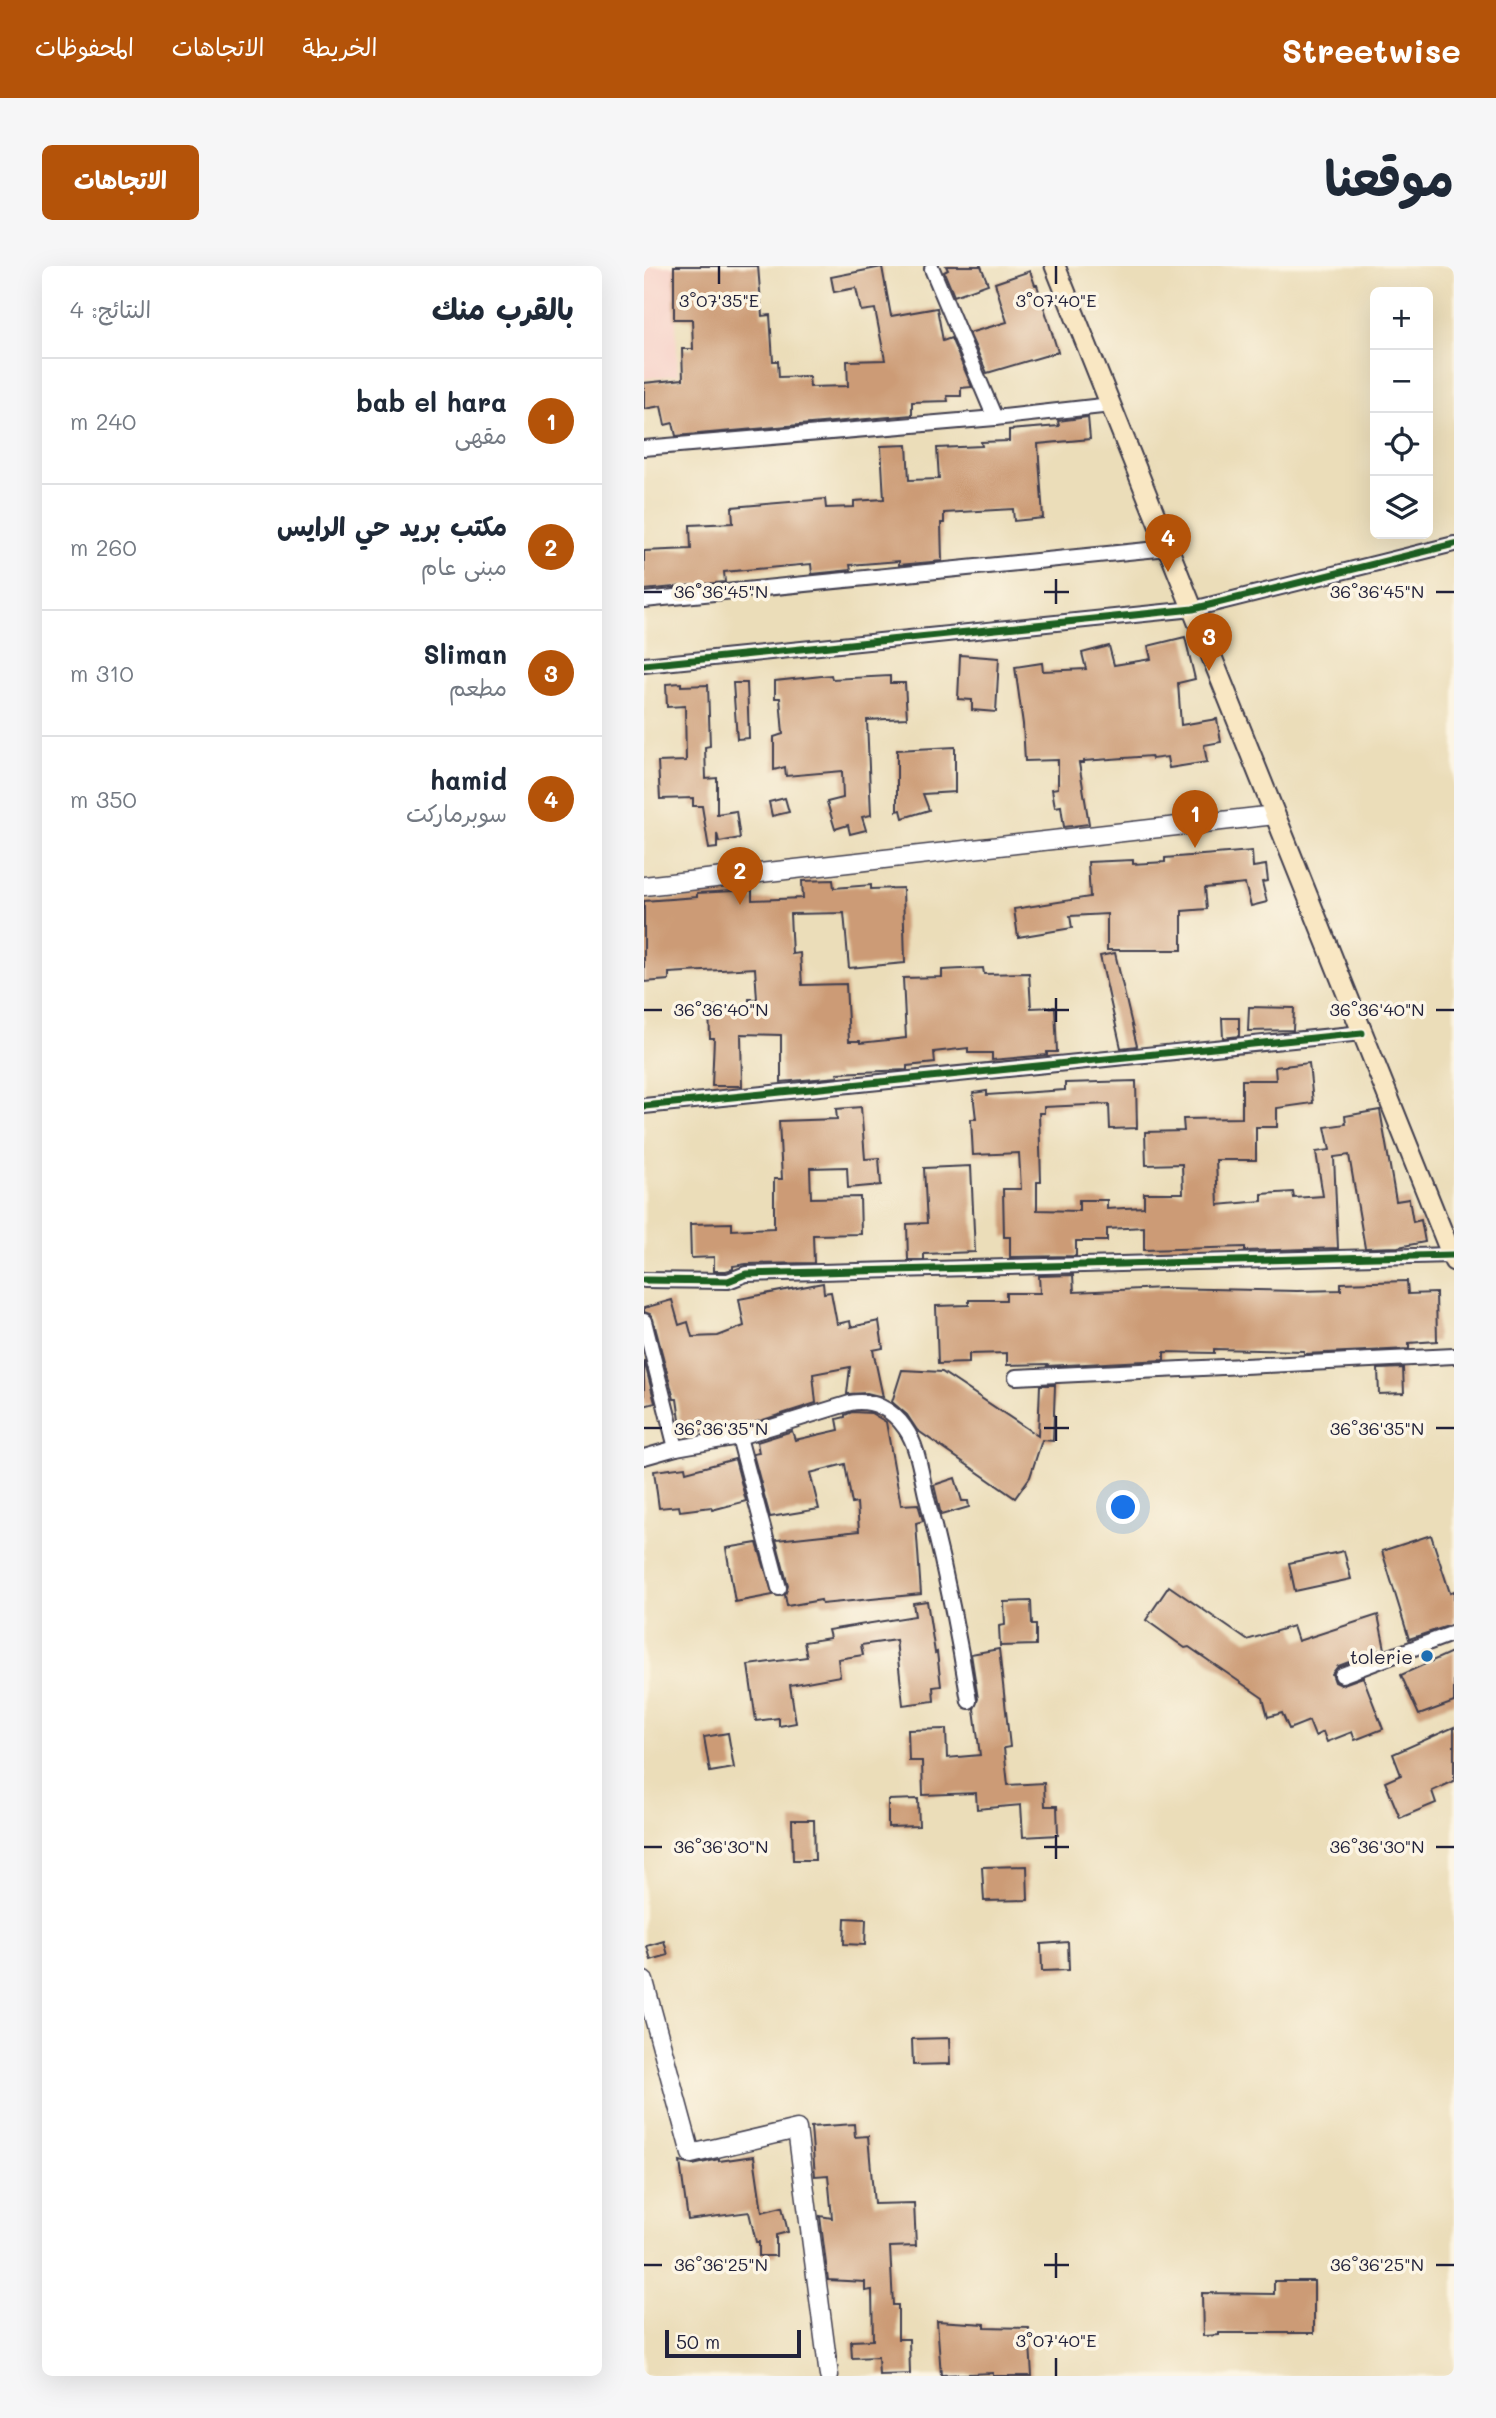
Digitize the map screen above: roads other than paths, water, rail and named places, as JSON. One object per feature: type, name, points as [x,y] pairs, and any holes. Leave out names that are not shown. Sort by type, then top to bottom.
[{"type":"main road","points":[[1055,266],[1453,1258]]},
{"type":"street","points":[[933,269],[995,418]]},
{"type":"street","points":[[644,448],[995,418],[1111,405]]},
{"type":"street","points":[[644,665],[1193,609],[1454,544]]},
{"type":"street","points":[[644,600],[1168,548]]},
{"type":"street","points":[[644,886],[1275,815]]},
{"type":"street","points":[[644,1106],[1362,1033]]},
{"type":"street","points":[[644,1280],[727,1281],[746,1274],[1453,1258]]},
{"type":"street","points":[[644,1321],[676,1448]]},
{"type":"street","points":[[1016,1377],[1454,1356]]},
{"type":"street","points":[[644,1457],[676,1448],[739,1437],[850,1403],[864,1401],[890,1412],[906,1429],[916,1455],[947,1575],[969,1700]]},
{"type":"street","points":[[739,1437],[779,1588]]},
{"type":"street","points":[[1342,1675],[1454,1633]]},
{"type":"street","points":[[644,1981],[691,2154],[797,2129],[829,2376]]},
{"type":"place","name":"hamid","points":[[1168,572]]},
{"type":"place","name":"Sliman","points":[[1209,671]]},
{"type":"place","name":"bab el hara","points":[[1195,848]]},
{"type":"place","name":"مكتب بريد حي الرايس","points":[[740,905]]},
{"type":"place","name":"tolerie","points":[[1427,1656]]}]
